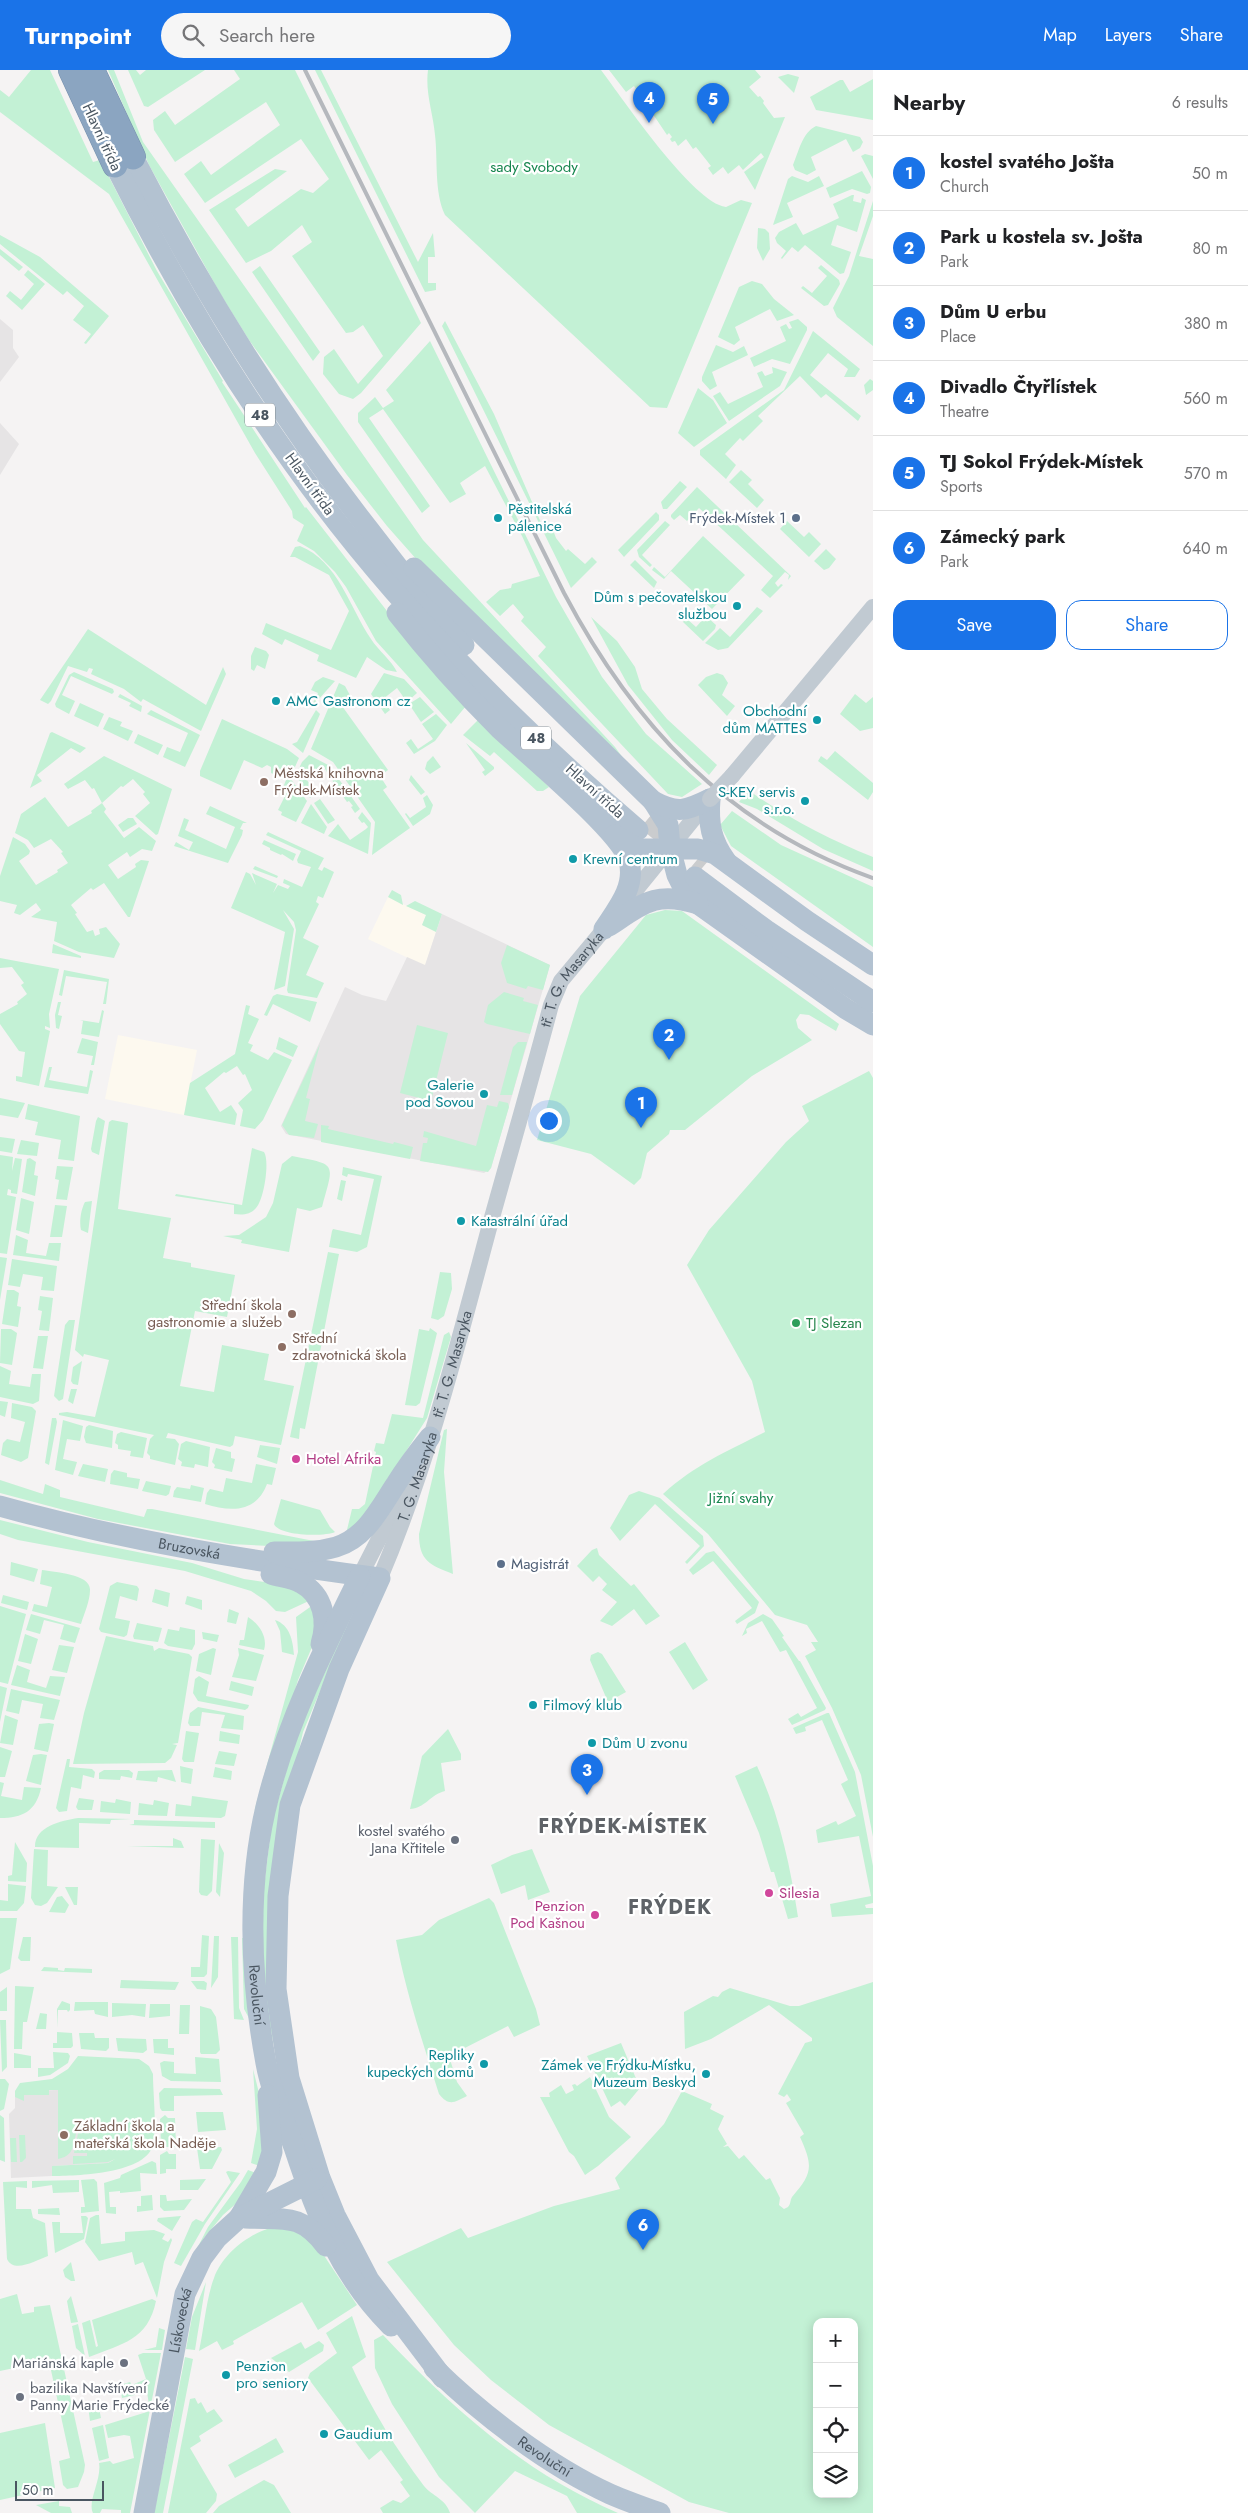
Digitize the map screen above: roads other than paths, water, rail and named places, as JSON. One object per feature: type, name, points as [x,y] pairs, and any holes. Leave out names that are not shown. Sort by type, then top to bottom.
[{"type":"highway","name":"Hlavní třída","points":[[71,70],[124,161]]},
{"type":"highway","name":"48","points":[[92,70],[124,161]]},
{"type":"main road","name":"48","points":[[124,161],[173,234],[226,326],[279,408],[328,493],[381,593],[437,663],[500,728],[620,839],[639,849],[698,849],[726,861],[807,921],[873,965]]},
{"type":"main road","name":"48","points":[[328,493],[529,682],[646,817],[668,825],[670,848],[676,875],[683,887],[698,904],[846,1009],[873,1025]]},
{"type":"main road","name":"Hlavní třída","points":[[328,493],[394,591],[528,731],[646,817]]},
{"type":"main road","name":"48","points":[[646,817],[665,808],[676,811],[704,806],[712,836],[726,861]]},
{"type":"main road","name":"48","points":[[602,824],[627,855],[631,874],[630,884],[625,896],[604,930]]},
{"type":"main road","points":[[873,987],[699,872],[773,935],[873,1002]]},
{"type":"main road","name":"48","points":[[604,930],[642,904],[661,898],[682,899],[698,904]]},
{"type":"main road","points":[[204,1553],[311,1552],[347,1542],[362,1532],[375,1518],[396,1482],[430,1437]]},
{"type":"main road","name":"Bruzovská","points":[[0,1506],[68,1524],[204,1553],[370,1577]]},
{"type":"main road","points":[[204,1553],[302,1583],[318,1598],[324,1615],[325,1633],[308,1684]]},
{"type":"main road","name":"Revoluční","points":[[370,1577],[308,1684],[286,1741],[269,1796],[254,1894],[254,1959],[266,2065],[313,2182],[335,2214],[369,2280],[444,2378]]},
{"type":"main road","name":"Revoluční","points":[[370,1577],[290,1805],[278,1896],[276,1989],[282,2039],[321,2223],[357,2289],[370,2305],[444,2378],[486,2414],[532,2449],[609,2493],[660,2513]]},
{"type":"main road","points":[[266,2065],[272,2152],[266,2172],[240,2218],[294,2219],[313,2230],[357,2289]]},
{"type":"main road","name":"Lískovecká","points":[[144,2513],[185,2294],[202,2258],[217,2238],[240,2218],[313,2182]]},
{"type":"street","name":"tř. T. G. Masaryka","points":[[430,1437],[478,1276],[551,1005],[561,980],[704,806],[732,776],[873,607]]},
{"type":"street","name":"T. G. Masaryka","points":[[370,1577],[402,1522],[430,1437]]},
{"type":"tunnel","points":[[647,820],[703,867]]},
{"type":"railway","points":[[305,70],[564,593],[591,641],[622,686],[655,728],[691,766],[730,800],[774,831],[821,857],[873,878]]},
{"type":"place","name":"Divadlo Čtyřlístek","points":[[649,123]]},
{"type":"place","name":"TJ Sokol Frýdek-Místek","points":[[713,124]]},
{"type":"place","name":"Pěstitelská pálenice","points":[[498,518]]},
{"type":"place","name":"Frýdek-Místek 1","points":[[796,518]]},
{"type":"place","name":"Dům s pečovatelskou službou","points":[[737,606]]},
{"type":"place","name":"AMC Gastronom cz","points":[[276,701]]},
{"type":"place","name":"Obchodní dům MATTES","points":[[817,720]]},
{"type":"place","name":"Městská knihovna Frýdek-Místek","points":[[264,782]]},
{"type":"place","name":"S-KEY servis s.r.o.","points":[[805,801]]},
{"type":"place","name":"Krevní centrum","points":[[573,859]]},
{"type":"place","name":"Park u kostela sv. Jošta","points":[[669,1060]]},
{"type":"place","name":"Galerie pod Sovou","points":[[484,1094]]},
{"type":"place","name":"kostel svatého Jošta","points":[[641,1128]]},
{"type":"place","name":"Katastrální úřad","points":[[461,1221]]},
{"type":"place","name":"Střední škola gastronomie a služeb","points":[[292,1314]]},
{"type":"place","name":"TJ Slezan","points":[[796,1323]]},
{"type":"place","name":"Střední zdravotnická škola","points":[[282,1347]]},
{"type":"place","name":"Hotel Afrika","points":[[296,1459]]},
{"type":"place","name":"Magistrát","points":[[501,1564]]},
{"type":"place","name":"Filmový klub","points":[[533,1705]]},
{"type":"place","name":"Dům U zvonu","points":[[592,1743]]},
{"type":"place","name":"Dům U erbu","points":[[587,1795]]},
{"type":"place","name":"kostel svatého Jana Křtitele","points":[[455,1840]]},
{"type":"place","name":"Silesia","points":[[769,1893]]},
{"type":"place","name":"Penzion Pod Kašnou","points":[[595,1915]]},
{"type":"place","name":"Repliky kupeckých domů","points":[[484,2064]]},
{"type":"place","name":"Zámek ve Frýdku-Místku, Muzeum Beskyd","points":[[706,2074]]},
{"type":"place","name":"Základní škola a mateřská škola Naděje","points":[[64,2135]]},
{"type":"place","name":"Zámecký park","points":[[643,2250]]},
{"type":"place","name":"Mariánská kaple","points":[[124,2363]]},
{"type":"place","name":"Penzion pro seniory","points":[[226,2375]]},
{"type":"place","name":"bazilika Navštívení Panny Marie Frýdecké","points":[[20,2397]]},
{"type":"place","name":"Gaudium","points":[[324,2434]]},
{"type":"district","name":"FRÝDEK-MÍSTEK","points":[[623,1826]]},
{"type":"district","name":"FRÝDEK","points":[[670,1907]]},
{"type":"park label","name":"sady Svobody","points":[[534,167]]},
{"type":"park label","name":"Jižní svahy","points":[[741,1498]]}]
